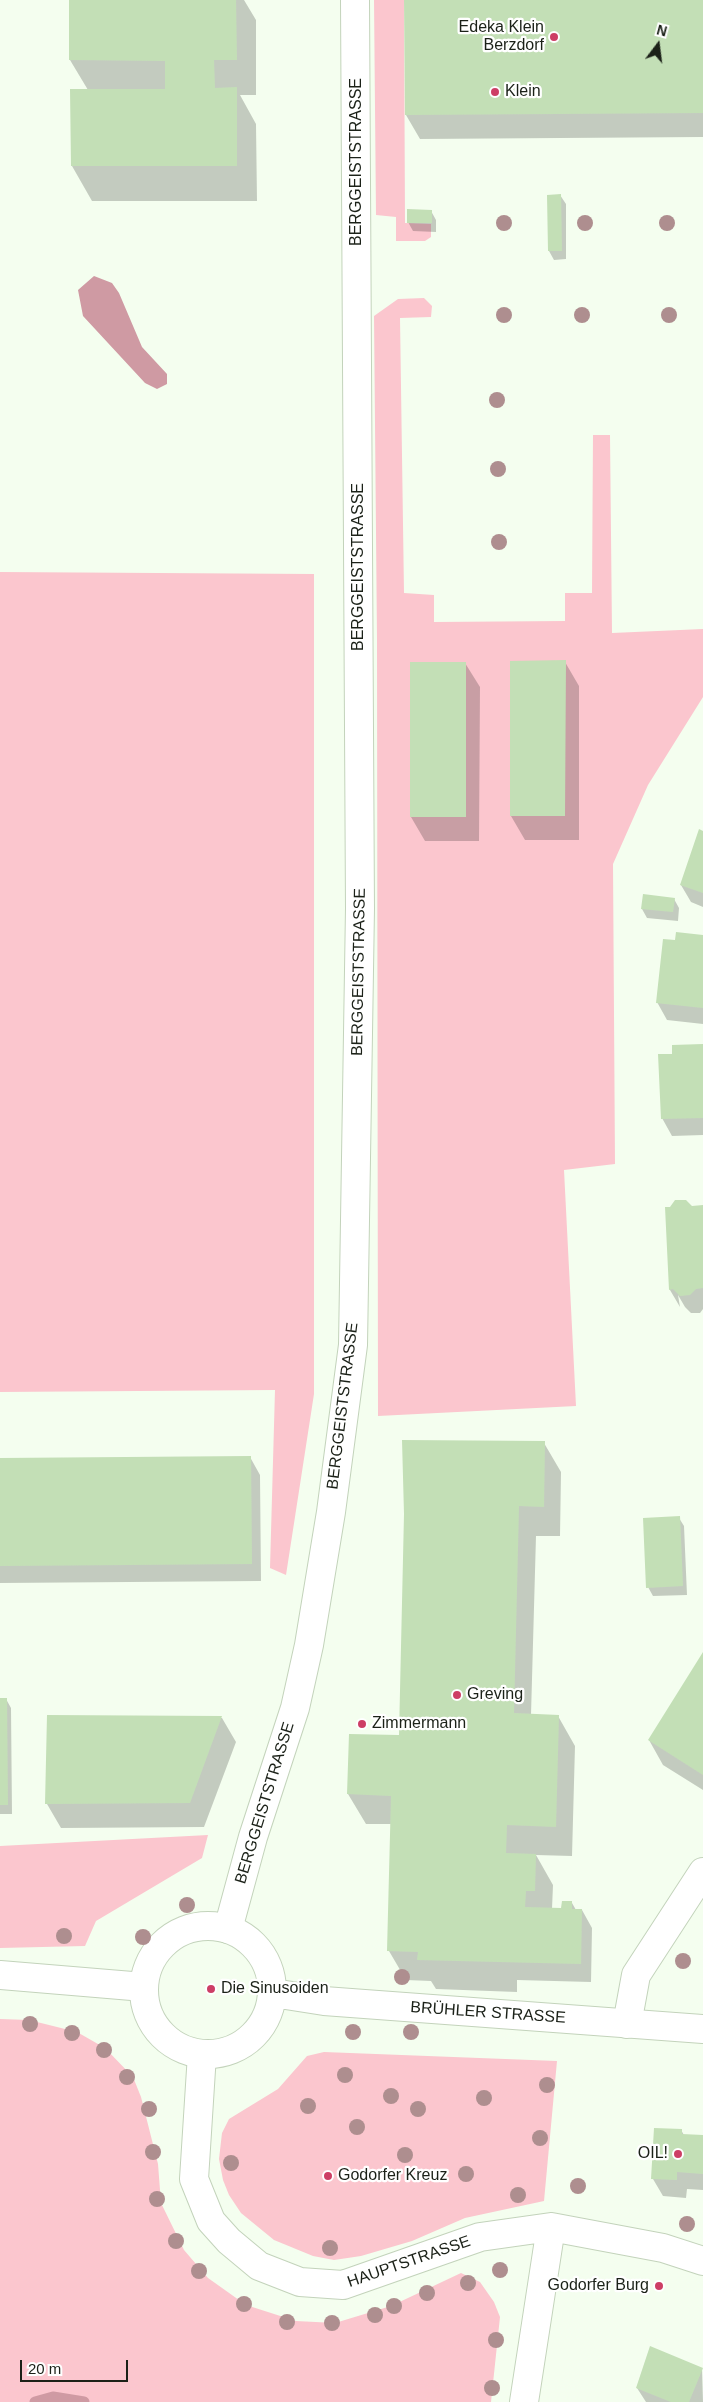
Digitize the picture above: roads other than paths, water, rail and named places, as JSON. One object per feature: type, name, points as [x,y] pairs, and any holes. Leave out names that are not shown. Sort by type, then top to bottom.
[{"type":"street","name":"BERGGEISTSTRASSE","points":[[228,1929],[251,1845],[295,1708],[309,1645],[353,1345],[360,908],[355,0]]},
{"type":"street","points":[[627,2024],[636,1975],[703,1872]]},
{"type":"street","points":[[208,1926],[228,1929],[247,1940],[263,1956],[271,1977],[273,1993],[266,2018],[256,2034],[240,2046],[222,2053],[202,2054],[184,2050],[167,2040],[154,2026],[146,2009],[144,1987],[146,1970],[156,1952],[170,1938],[188,1929],[208,1926]]},
{"type":"street","points":[[0,1975],[144,1987]]},
{"type":"street","name":"BRÜHLER STRASSE","points":[[273,1993],[334,2002],[703,2029]]},
{"type":"street","name":"HAUPTSTRASSE","points":[[202,2054],[194,2179],[211,2221],[229,2241],[259,2266],[300,2282],[343,2285],[480,2238],[551,2227],[663,2248],[703,2261]]},
{"type":"street","points":[[524,2402],[551,2227]]},
{"type":"waterway","points":[[35,2402],[53,2397],[84,2402]]},
{"type":"place","name":"Edeka Klein Berzdorf","points":[[554,37]]},
{"type":"place","name":"Klein","points":[[495,92]]},
{"type":"place","name":"Greving","points":[[457,1695]]},
{"type":"place","name":"Zimmermann","points":[[362,1724]]},
{"type":"place","name":"Die Sinusoiden","points":[[211,1989]]},
{"type":"place","name":"OIL!","points":[[678,2154]]},
{"type":"place","name":"Godorfer Kreuz","points":[[328,2176]]},
{"type":"place","name":"Godorfer Burg","points":[[659,2286]]}]
